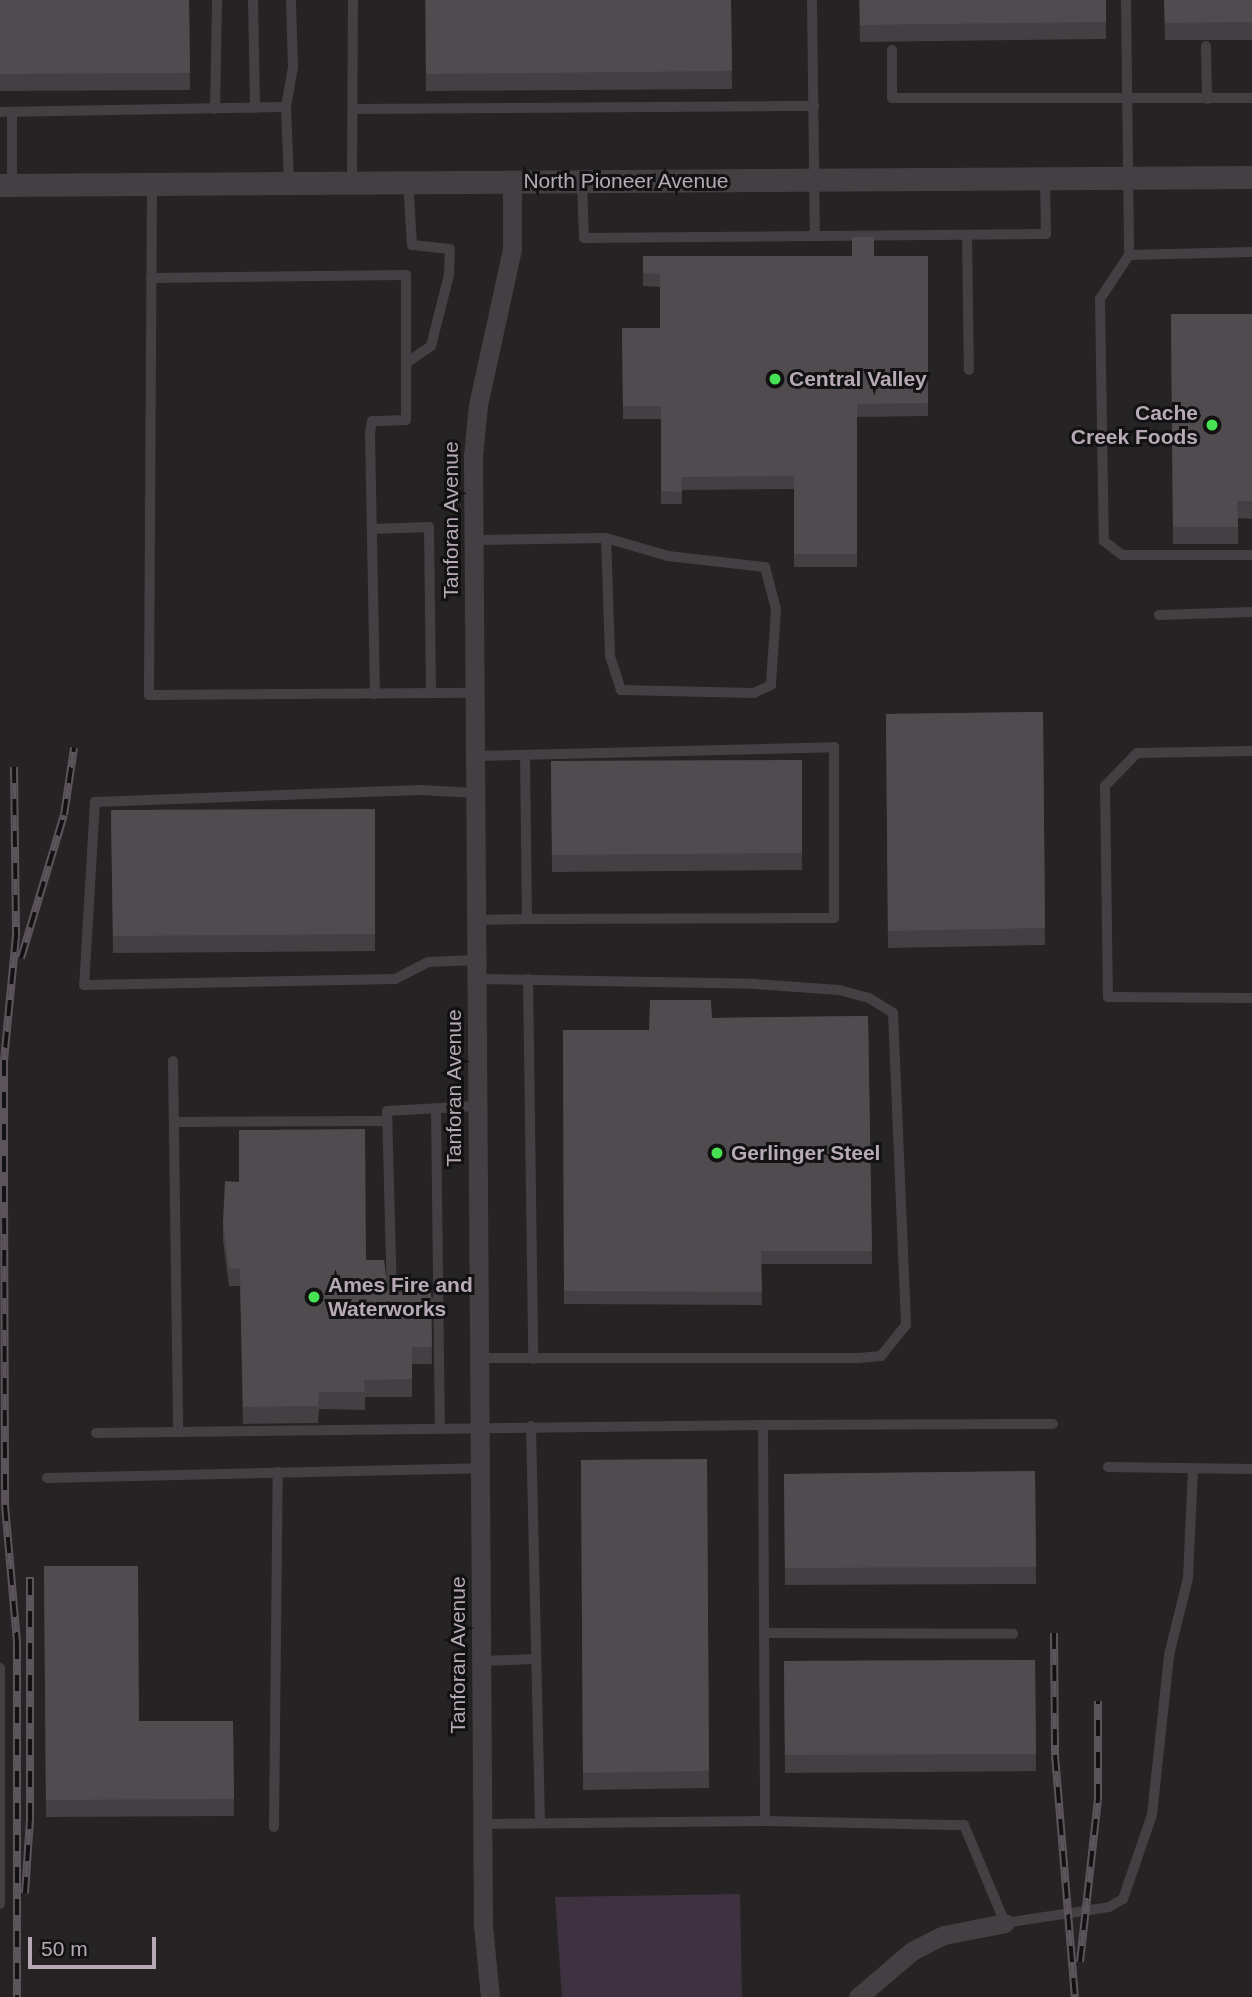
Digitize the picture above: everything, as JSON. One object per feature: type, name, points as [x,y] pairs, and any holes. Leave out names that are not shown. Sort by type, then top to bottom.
[{"type":"street","name":"North Pioneer Avenue","points":[[6,185],[1252,177]]},
{"type":"street","name":"Tanforan Avenue","points":[[491,1997],[483,1926],[474,427],[510,260],[512,182]]},
{"type":"street","points":[[858,1997],[912,1951],[944,1935],[1005,1923]]},
{"type":"lane","points":[[215,109],[217,0]]},
{"type":"lane","points":[[253,0],[255,108]]},
{"type":"lane","points":[[289,183],[286,107],[293,68],[291,0]]},
{"type":"lane","points":[[352,183],[353,0]]},
{"type":"lane","points":[[812,0],[815,236]]},
{"type":"lane","points":[[1126,0],[1125,178],[1129,255],[1100,299],[1104,541],[1122,555],[1252,555]]},
{"type":"lane","points":[[1206,46],[1207,99]]},
{"type":"lane","points":[[892,50],[892,98],[1252,98]]},
{"type":"lane","points":[[353,109],[814,106]]},
{"type":"lane","points":[[0,112],[286,107]]},
{"type":"lane","points":[[6,185],[12,112]]},
{"type":"lane","points":[[582,181],[584,238],[1046,234],[1045,178]]},
{"type":"lane","points":[[406,363],[432,346],[449,275],[450,249],[412,245],[408,182]]},
{"type":"lane","points":[[152,184],[149,695],[475,693]]},
{"type":"lane","points":[[967,235],[969,370]]},
{"type":"lane","points":[[1129,255],[1252,252]]},
{"type":"lane","points":[[151,278],[406,275],[406,420],[372,421],[376,694]]},
{"type":"lane","points":[[372,529],[429,527],[431,693]]},
{"type":"lane","points":[[474,540],[606,538],[668,556],[765,567],[776,609],[771,685],[754,693],[621,690],[610,656],[606,538]]},
{"type":"lane","points":[[1159,615],[1252,612]]},
{"type":"lane","points":[[475,756],[834,747],[834,918],[476,920]]},
{"type":"lane","points":[[1252,751],[1137,753],[1105,786],[1108,997],[1252,998]]},
{"type":"lane","points":[[524,755],[527,919]]},
{"type":"lane","points":[[475,793],[420,790],[95,802],[84,985],[395,979],[428,962],[528,979],[839,990],[869,998],[893,1013],[906,1325],[881,1356],[479,1358]]},
{"type":"lane","points":[[528,979],[533,1359]]},
{"type":"lane","points":[[173,1061],[178,1431]]},
{"type":"lane","points":[[439,1303],[392,1299],[387,1111],[477,1106]]},
{"type":"lane","points":[[436,1110],[440,1426]]},
{"type":"lane","points":[[174,1122],[387,1121]]},
{"type":"lane","points":[[96,1433],[440,1426],[1053,1424]]},
{"type":"lane","points":[[762,1425],[765,1821]]},
{"type":"lane","points":[[531,1426],[540,1823]]},
{"type":"lane","points":[[1108,1467],[1252,1469]]},
{"type":"lane","points":[[47,1478],[480,1468]]},
{"type":"lane","points":[[482,1824],[765,1821],[964,1825],[1005,1923],[1109,1908],[1124,1899],[1152,1815],[1169,1655],[1188,1578],[1193,1468]]},
{"type":"lane","points":[[274,1827],[278,1472]]},
{"type":"lane","points":[[764,1633],[1013,1634]]},
{"type":"lane","points":[[481,1661],[536,1659]]},
{"type":"lane","points":[[0,1668],[0,1904]]},
{"type":"shaded area","points":[[0,0],[1252,0],[1252,1997],[0,1997]]},
{"type":"shaded area","points":[[740,1894],[742,1997],[562,1997],[555,1897]]},
{"type":"building","points":[[0,0],[189,0],[190,73],[0,74]]},
{"type":"building","points":[[426,0],[731,0],[732,71],[426,74]]},
{"type":"building","points":[[860,0],[1106,0],[1106,22],[860,25]]},
{"type":"building","points":[[1164,0],[1252,0],[1252,22],[1165,23]]},
{"type":"building","name":"Central Valley","points":[[852,237],[874,237],[874,256],[928,256],[928,403],[857,404],[857,554],[794,554],[794,476],[681,477],[682,492],[661,491],[661,406],[623,406],[622,328],[660,328],[660,274],[643,273],[643,256],[852,256]]},
{"type":"building","name":"Cache Creek Foods","points":[[1171,314],[1252,314],[1252,501],[1237,501],[1238,527],[1173,527]]},
{"type":"building","points":[[1043,712],[1045,928],[888,931],[886,714]]},
{"type":"building","points":[[802,760],[802,853],[552,855],[551,761]]},
{"type":"building","points":[[375,809],[375,934],[113,936],[111,810]]},
{"type":"building","name":"Gerlinger Steel","points":[[650,1000],[711,1000],[712,1018],[868,1016],[872,1251],[761,1251],[762,1292],[564,1291],[563,1030],[649,1030]]},
{"type":"building","name":"Ames Fire and Waterworks","points":[[365,1129],[366,1260],[384,1260],[388,1291],[431,1293],[432,1347],[412,1347],[412,1379],[364,1380],[365,1392],[319,1392],[318,1406],[243,1407],[240,1269],[229,1268],[223,1223],[225,1181],[239,1182],[239,1130]]},
{"type":"building","points":[[707,1459],[709,1771],[583,1773],[581,1460]]},
{"type":"building","points":[[1035,1471],[1036,1567],[785,1568],[784,1474]]},
{"type":"building","points":[[44,1566],[138,1566],[139,1721],[233,1721],[234,1799],[46,1800]]},
{"type":"building","points":[[1035,1660],[1036,1754],[785,1755],[784,1661]]},
{"type":"railway","points":[[21,958],[64,815],[74,748]]},
{"type":"railway","points":[[14,767],[16,936],[4,1060],[4,1186],[5,1505],[17,1643],[17,1997]]},
{"type":"railway","points":[[25,1893],[30,1819],[30,1577]]},
{"type":"railway","points":[[1054,1633],[1055,1755],[1075,1997]]},
{"type":"railway","points":[[1080,1962],[1098,1800],[1098,1701]]},
{"type":"place","name":"Central Valley","points":[[775,379]]},
{"type":"place","name":"Cache Creek Foods","points":[[1212,425]]},
{"type":"place","name":"Gerlinger Steel","points":[[717,1153]]},
{"type":"place","name":"Ames Fire and Waterworks","points":[[314,1297]]}]
